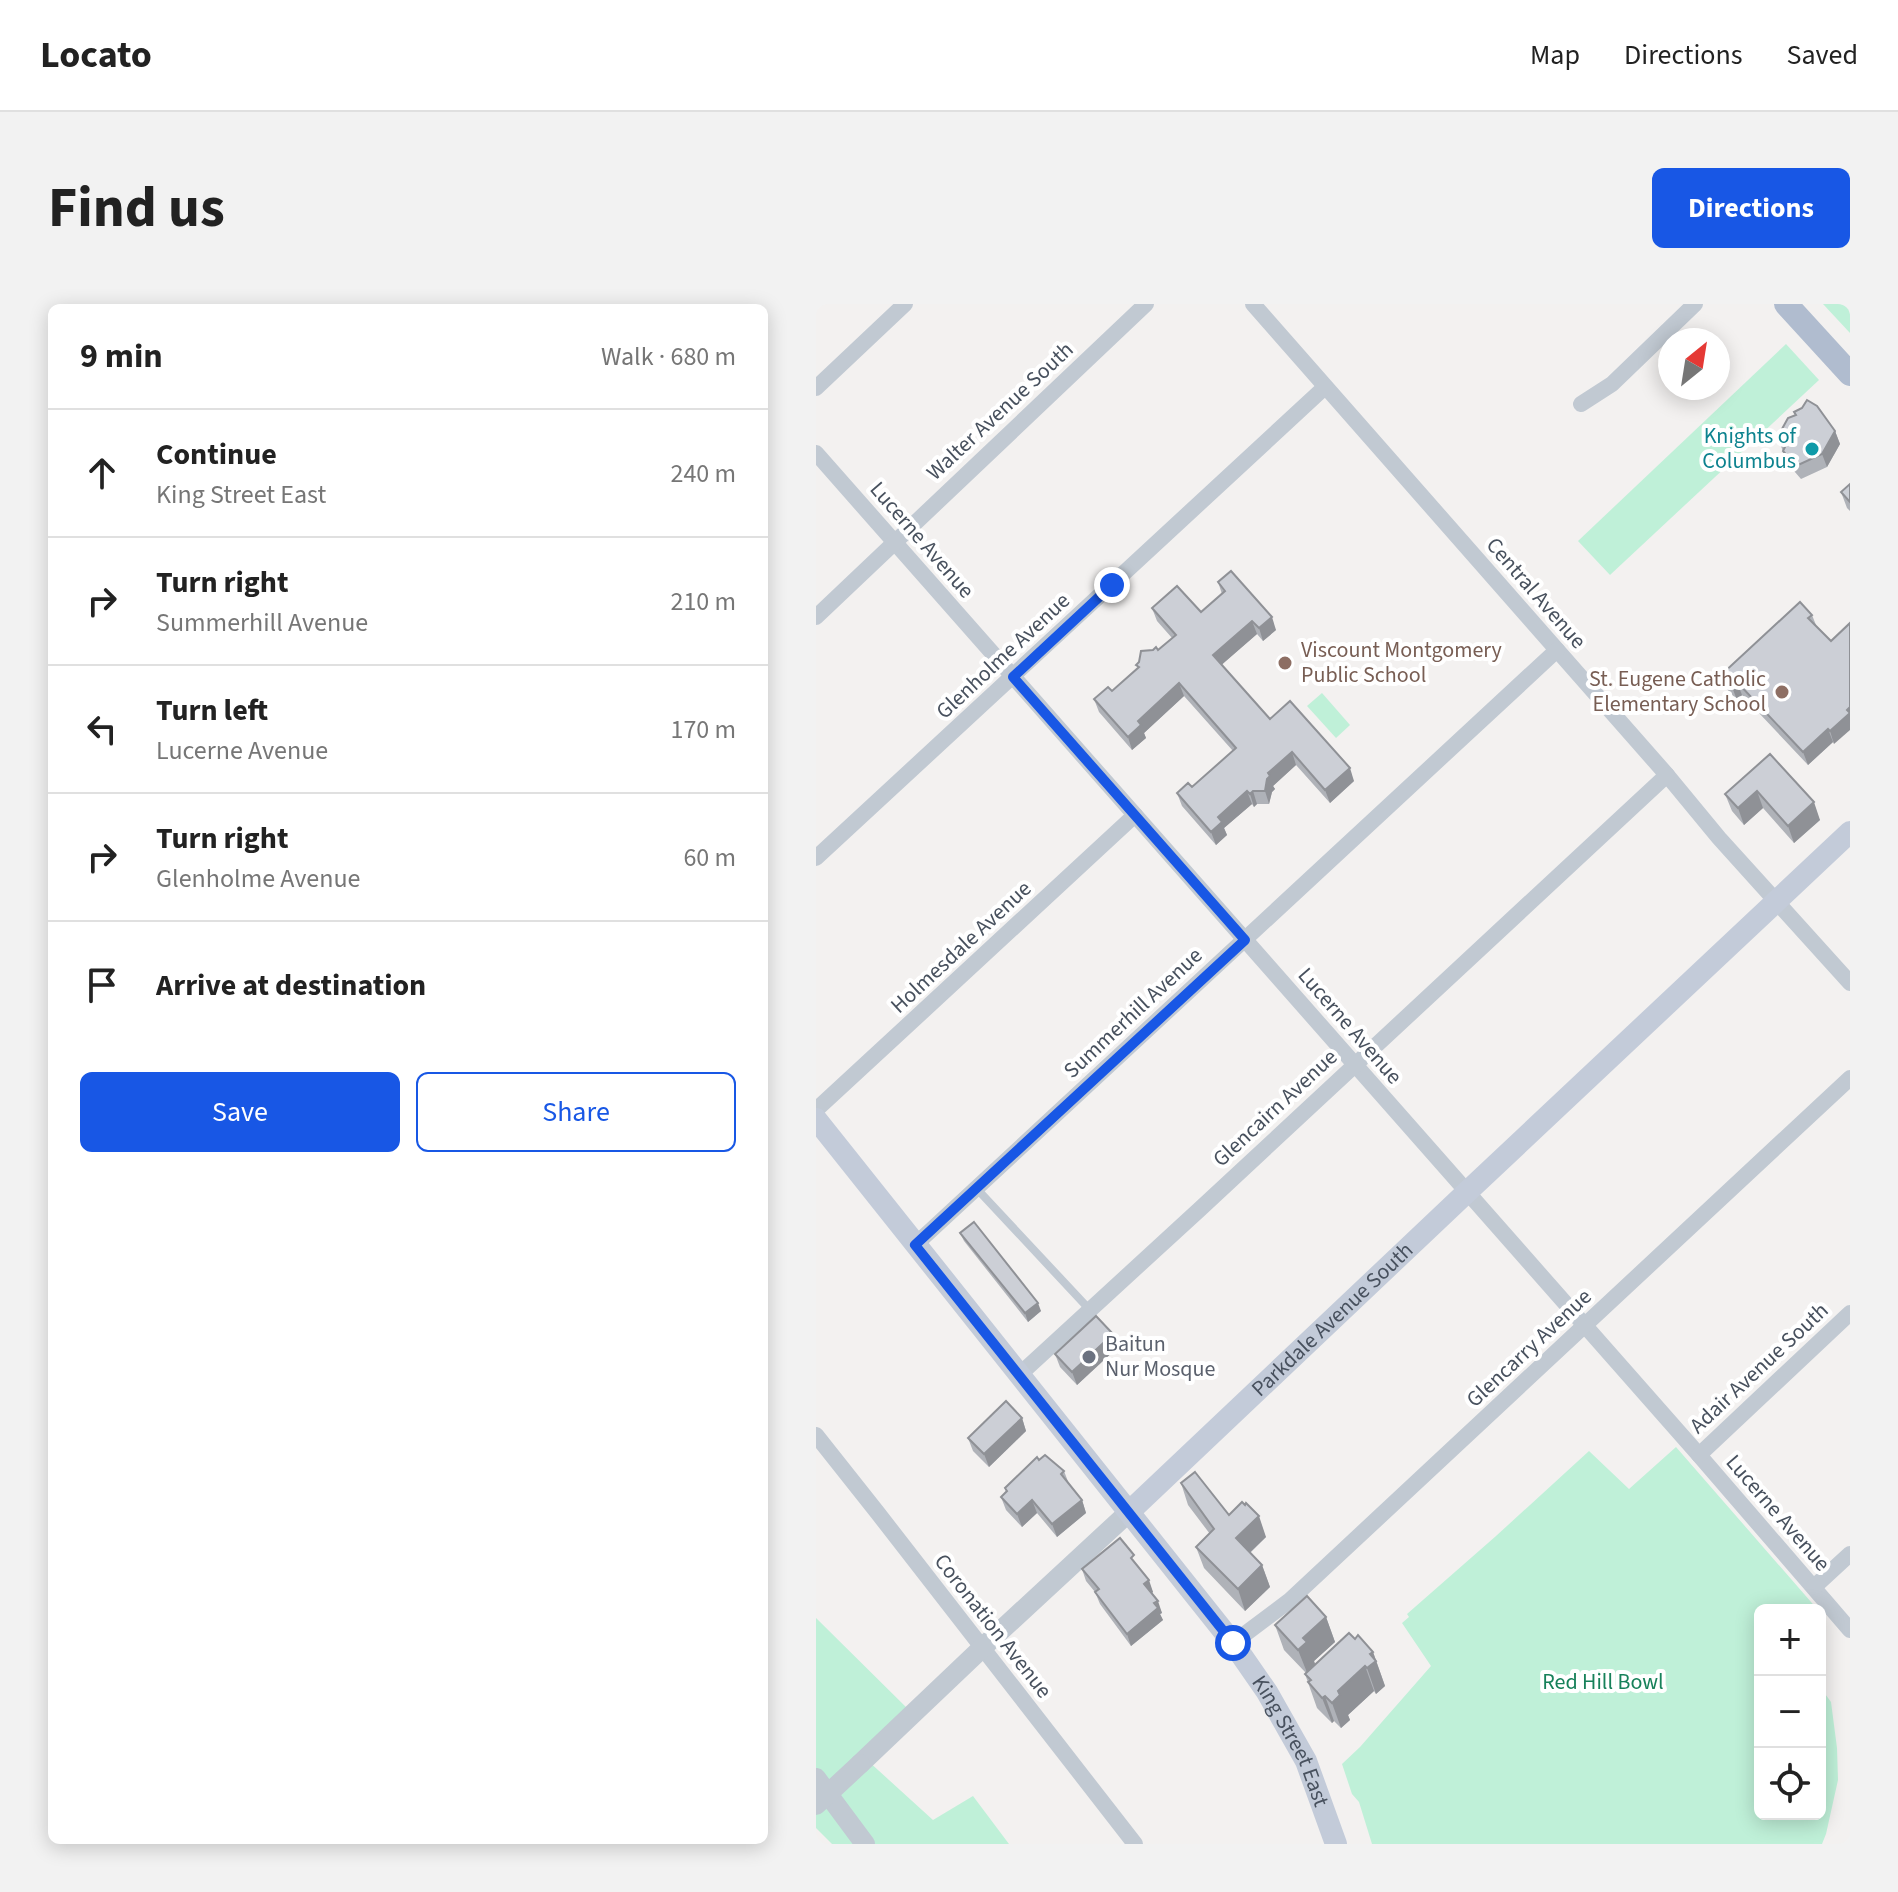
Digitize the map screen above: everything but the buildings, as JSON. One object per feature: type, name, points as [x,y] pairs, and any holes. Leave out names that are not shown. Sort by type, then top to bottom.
[{"type":"main road","points":[[1786,304],[1850,374]]},
{"type":"main road","name":"Parkdale Avenue South","points":[[1129,1512],[1850,832]]},
{"type":"main road","name":"King Street East","points":[[818,1123],[1233,1643],[1267,1692],[1306,1761],[1336,1844]]},
{"type":"street","points":[[816,388],[905,304]]},
{"type":"street","name":"Walter Avenue South","points":[[816,617],[1146,304]]},
{"type":"street","name":"Central Avenue","points":[[1253,304],[1719,838],[1850,983]]},
{"type":"street","points":[[1581,404],[1612,384],[1695,304]]},
{"type":"street","name":"Glenholme Avenue","points":[[816,858],[1325,387]]},
{"type":"street","name":"Lucerne Avenue","points":[[816,453],[1850,1630]]},
{"type":"street","name":"Summerhill Avenue","points":[[915,1245],[1557,650]]},
{"type":"street","name":"Glencairn Avenue","points":[[1019,1375],[1667,775]]},
{"type":"street","name":"Holmesdale Avenue","points":[[818,1123],[1135,815]]},
{"type":"street","name":"Glencarry Avenue","points":[[1233,1643],[1289,1601],[1850,1078]]},
{"type":"street","name":"Adair Avenue South","points":[[1699,1455],[1850,1313]]},
{"type":"street","name":"Coronation Avenue","points":[[816,1435],[1135,1844]]},
{"type":"street","name":"Parkdale Avenue South","points":[[816,1805],[1129,1512]]},
{"type":"street","points":[[1814,1587],[1850,1554]]},
{"type":"street","points":[[816,1778],[865,1844]]},
{"type":"lane","points":[[977,1189],[1090,1310]]},
{"type":"green space","points":[[1823,304],[1850,304],[1850,333]]},
{"type":"green space","points":[[1786,344],[1819,380],[1610,575],[1578,541]]},
{"type":"green space","points":[[1322,693],[1350,725],[1336,738],[1307,706]]},
{"type":"green space","name":"Red Hill Bowl","points":[[1676,1447],[1813,1604],[1754,1604],[1754,1820],[1826,1820],[1826,1695],[1831,1702],[1838,1780],[1822,1844],[1372,1844],[1359,1802],[1352,1794],[1342,1764],[1431,1666],[1402,1623],[1409,1617],[1407,1614],[1589,1451],[1629,1489]]},
{"type":"green space","points":[[816,1618],[913,1714],[867,1760],[933,1820],[973,1796],[1009,1844],[832,1844],[816,1828]]},
{"type":"place","name":"Knights of Columbus","points":[[1812,449]]},
{"type":"place","name":"Viscount Montgomery Public School","points":[[1285,663]]},
{"type":"place","name":"St. Eugene Catholic Elementary School","points":[[1782,692]]},
{"type":"place","name":"Baitun Nur Mosque","points":[[1089,1357]]},
{"type":"route","points":[[1112,585],[1013,677],[1245,940],[915,1245],[1233,1643]]}]
